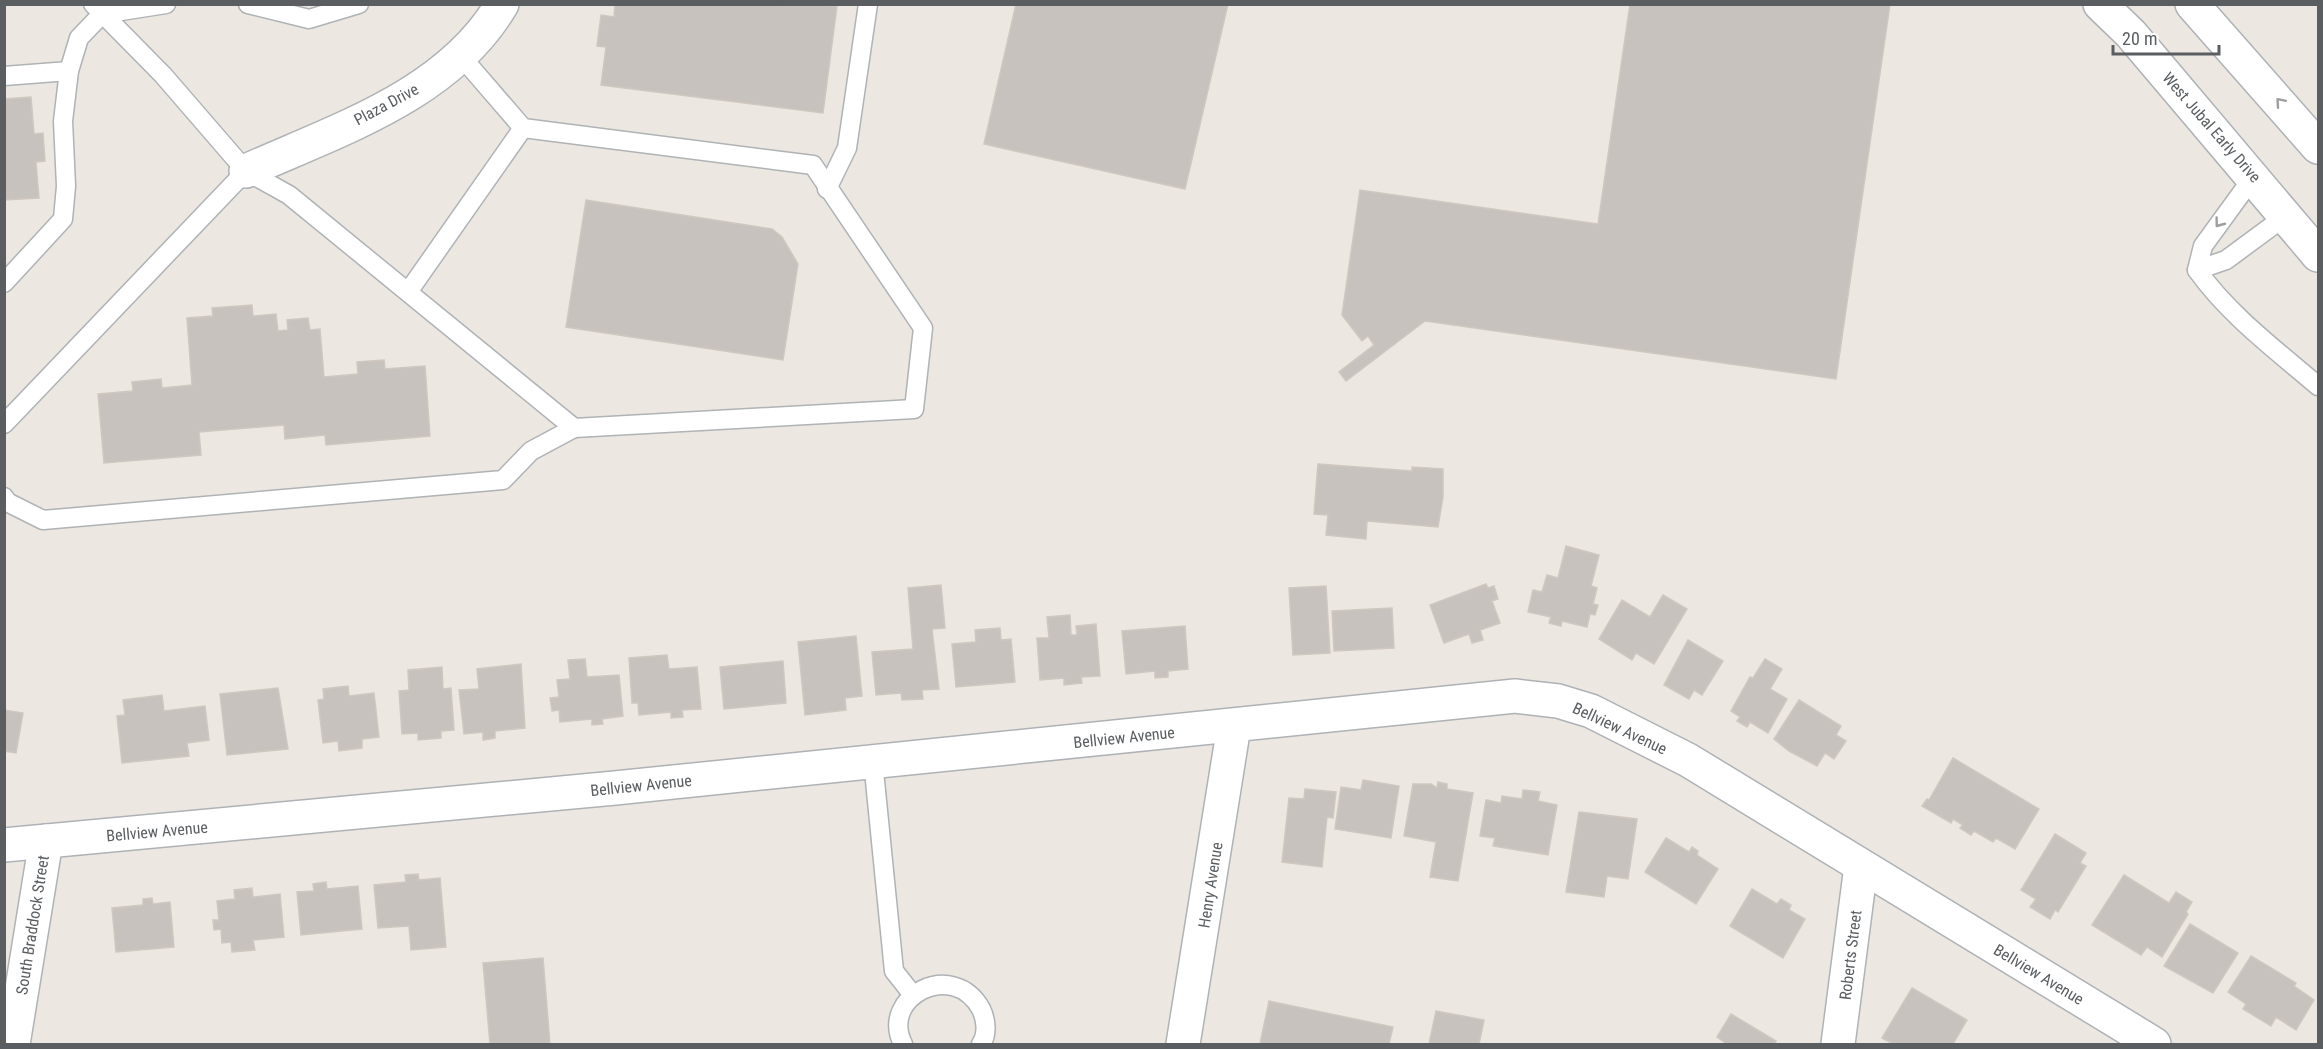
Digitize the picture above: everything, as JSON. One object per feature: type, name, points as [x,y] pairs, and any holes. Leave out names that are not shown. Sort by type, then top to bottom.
[{"type":"street","name":"Plaza Drive","points":[[246,171],[385,108],[429,81],[460,55],[495,17],[502,4]]},
{"type":"street","name":"West Jubal Early Drive","points":[[2100,4],[2131,34],[2319,255]]},
{"type":"street","points":[[2192,4],[2319,147]]},
{"type":"street","name":"Bellview Avenue","points":[[4,844],[46,842],[615,788],[1515,696],[1558,701],[1591,711],[1688,760],[2154,1044]]},
{"type":"street","name":"Henry Avenue","points":[[1184,1044],[1234,726]]},
{"type":"street","name":"South Braddock Street","points":[[13,1044],[46,842]]},
{"type":"street","name":"Roberts Street","points":[[1838,1044],[1861,866]]},
{"type":"lane","points":[[97,9],[166,4]]},
{"type":"lane","points":[[248,4],[309,19],[358,4]]},
{"type":"lane","points":[[827,189],[847,148],[868,4]]},
{"type":"lane","points":[[4,283],[63,219],[66,186],[63,121],[69,71],[79,38],[97,9]]},
{"type":"lane","points":[[97,9],[163,75],[246,171],[289,195],[574,428]]},
{"type":"lane","points":[[4,497],[6,502],[43,520],[503,480],[531,451],[574,428],[915,409],[923,328],[827,189],[813,165],[523,128],[460,55]]},
{"type":"lane","points":[[4,76],[69,71]]},
{"type":"lane","points":[[408,292],[523,128]]},
{"type":"lane","points":[[4,424],[246,171]]},
{"type":"lane","points":[[2254,176],[2203,246],[2197,270],[2209,288],[2246,324],[2319,386]]},
{"type":"lane","points":[[2197,270],[2226,260],[2287,215]]},
{"type":"lane","points":[[873,761],[894,971],[912,995]]},
{"type":"lane","points":[[903,1044],[899,1036],[900,1014],[912,995],[933,984],[956,986],[975,998],[985,1018],[985,1043]]},
{"type":"building","points":[[615,4],[837,6],[823,113],[601,85],[606,47],[597,46],[601,15],[614,17]]},
{"type":"building","points":[[1016,4],[1228,4],[1185,189],[984,144]]},
{"type":"building","points":[[1630,4],[1890,4],[1836,379],[1425,321],[1346,381],[1339,372],[1374,345],[1368,336],[1362,341],[1342,315],[1360,190],[1598,224]]},
{"type":"building","points":[[31,97],[34,134],[43,133],[45,161],[36,162],[39,198],[4,200],[4,99]]},
{"type":"building","points":[[586,200],[772,229],[782,237],[798,264],[783,360],[566,327]]},
{"type":"building","points":[[252,305],[253,316],[276,314],[278,331],[288,330],[287,320],[308,318],[310,330],[320,329],[324,377],[358,374],[357,362],[384,360],[385,369],[425,366],[430,436],[326,445],[325,435],[285,439],[284,425],[199,432],[201,455],[104,463],[98,394],[133,391],[132,382],[161,379],[162,388],[192,385],[187,318],[213,316],[212,308]]},
{"type":"building","points":[[1318,464],[1412,471],[1412,467],[1443,469],[1443,497],[1438,527],[1367,521],[1366,539],[1326,535],[1328,515],[1314,514]]},
{"type":"building","points":[[1566,546],[1599,555],[1591,586],[1597,588],[1593,604],[1598,605],[1595,615],[1590,614],[1587,627],[1562,621],[1561,626],[1549,623],[1551,617],[1528,612],[1533,590],[1542,592],[1547,575],[1558,578]]},
{"type":"building","points":[[1486,584],[1488,588],[1494,586],[1498,599],[1492,601],[1500,623],[1480,630],[1483,640],[1472,643],[1469,634],[1444,643],[1430,605]]},
{"type":"building","points":[[941,585],[945,628],[932,629],[939,689],[922,690],[923,699],[902,700],[901,693],[876,695],[872,652],[913,649],[908,588]]},
{"type":"building","points":[[1326,586],[1330,653],[1293,655],[1289,588]]},
{"type":"building","points":[[1663,595],[1687,609],[1654,664],[1636,653],[1632,660],[1599,639],[1622,600],[1650,617]]},
{"type":"building","points":[[1392,608],[1394,648],[1334,651],[1332,611]]},
{"type":"building","points":[[1070,615],[1071,635],[1077,635],[1076,626],[1096,624],[1100,676],[1081,677],[1082,683],[1064,685],[1064,678],[1040,680],[1037,638],[1049,638],[1047,617]]},
{"type":"building","points":[[1185,626],[1188,669],[1168,671],[1168,677],[1155,678],[1155,671],[1126,674],[1122,631]]},
{"type":"building","points":[[1000,628],[1001,640],[1011,639],[1015,682],[956,687],[952,644],[976,642],[975,630]]},
{"type":"building","points":[[856,636],[862,696],[845,698],[846,710],[805,715],[798,642]]},
{"type":"building","points":[[1688,640],[1723,661],[1702,695],[1694,690],[1689,699],[1664,685]]},
{"type":"building","points":[[667,655],[669,669],[697,667],[701,709],[682,710],[683,717],[671,718],[671,712],[639,715],[638,703],[632,703],[629,658]]},
{"type":"building","points":[[585,659],[587,677],[619,675],[623,716],[602,719],[603,724],[592,725],[592,719],[560,722],[559,710],[552,711],[550,698],[559,697],[557,680],[570,679],[568,660]]},
{"type":"building","points":[[1765,659],[1782,669],[1770,689],[1787,699],[1768,733],[1750,722],[1747,727],[1737,721],[1740,717],[1731,711],[1750,677],[1753,678]]},
{"type":"building","points":[[783,661],[786,703],[724,709],[720,667]]},
{"type":"building","points":[[521,664],[525,728],[495,731],[495,738],[483,740],[483,732],[464,734],[459,690],[479,689],[477,669]]},
{"type":"building","points":[[442,667],[443,689],[451,688],[454,730],[441,731],[441,738],[418,740],[418,733],[402,734],[399,691],[409,690],[408,670]]},
{"type":"building","points":[[348,686],[349,696],[374,693],[379,737],[362,739],[362,748],[339,751],[338,741],[323,743],[318,700],[324,699],[323,689]]},
{"type":"building","points":[[278,688],[288,749],[227,755],[220,694]]},
{"type":"building","points":[[162,695],[164,711],[205,706],[209,740],[187,743],[189,756],[122,763],[117,716],[125,715],[123,700]]},
{"type":"building","points":[[1799,700],[1841,726],[1836,735],[1846,741],[1834,759],[1825,753],[1817,766],[1789,751],[1774,739]]},
{"type":"building","points":[[4,710],[23,713],[16,753],[4,751]]},
{"type":"building","points":[[1953,758],[2039,809],[2015,849],[1996,838],[1993,842],[1974,831],[1971,835],[1960,828],[1963,825],[1953,819],[1951,823],[1922,806],[1927,799],[1929,800]]},
{"type":"building","points":[[1363,780],[1399,786],[1391,838],[1335,829],[1341,787],[1361,790]]},
{"type":"building","points":[[1438,782],[1447,784],[1447,789],[1473,793],[1458,881],[1430,877],[1436,842],[1404,836],[1413,784],[1431,784],[1437,788]]},
{"type":"building","points":[[1305,789],[1336,792],[1333,818],[1327,817],[1322,867],[1282,862],[1289,798],[1304,799]]},
{"type":"building","points":[[1523,790],[1540,792],[1538,801],[1557,805],[1548,855],[1493,846],[1495,838],[1480,836],[1486,800],[1501,803],[1502,796],[1522,799]]},
{"type":"building","points":[[1579,812],[1637,819],[1628,879],[1607,876],[1604,897],[1566,892]]},
{"type":"building","points":[[2055,834],[2086,853],[2080,863],[2086,866],[2058,912],[2055,910],[2050,919],[2030,907],[2036,899],[2021,890]]},
{"type":"building","points":[[1666,838],[1689,852],[1692,847],[1698,851],[1697,855],[1718,869],[1696,904],[1645,872]]},
{"type":"building","points":[[418,874],[419,880],[440,878],[446,947],[411,950],[409,926],[378,928],[374,885],[406,882],[405,875]]},
{"type":"building","points":[[2124,875],[2169,903],[2176,892],[2192,902],[2186,912],[2188,914],[2162,957],[2147,947],[2141,955],[2092,925]]},
{"type":"building","points":[[326,882],[327,889],[358,886],[362,929],[301,935],[297,892],[314,891],[313,884]]},
{"type":"building","points":[[252,888],[253,897],[280,894],[284,937],[253,940],[255,950],[232,952],[231,942],[222,943],[221,929],[214,930],[213,920],[219,920],[217,901],[235,899],[234,890]]},
{"type":"building","points":[[1752,889],[1777,904],[1781,899],[1791,905],[1789,910],[1805,919],[1783,958],[1730,926]]},
{"type":"building","points":[[152,898],[153,904],[170,902],[174,947],[116,952],[112,908],[143,905],[143,899]]},
{"type":"building","points":[[2190,924],[2238,953],[2213,993],[2164,966]]},
{"type":"building","points":[[2251,956],[2296,983],[2294,986],[2314,1000],[2296,1030],[2276,1017],[2271,1026],[2243,1009],[2246,1004],[2228,992]]},
{"type":"building","points":[[543,958],[550,1044],[490,1044],[483,963]]},
{"type":"building","points":[[1912,988],[1967,1020],[1953,1044],[1893,1044],[1882,1038]]},
{"type":"building","points":[[1269,1001],[1393,1027],[1389,1044],[1260,1044]]},
{"type":"building","points":[[1436,1011],[1484,1020],[1479,1044],[1429,1044]]},
{"type":"building","points":[[1731,1014],[1776,1041],[1774,1044],[1727,1044],[1717,1037]]}]
